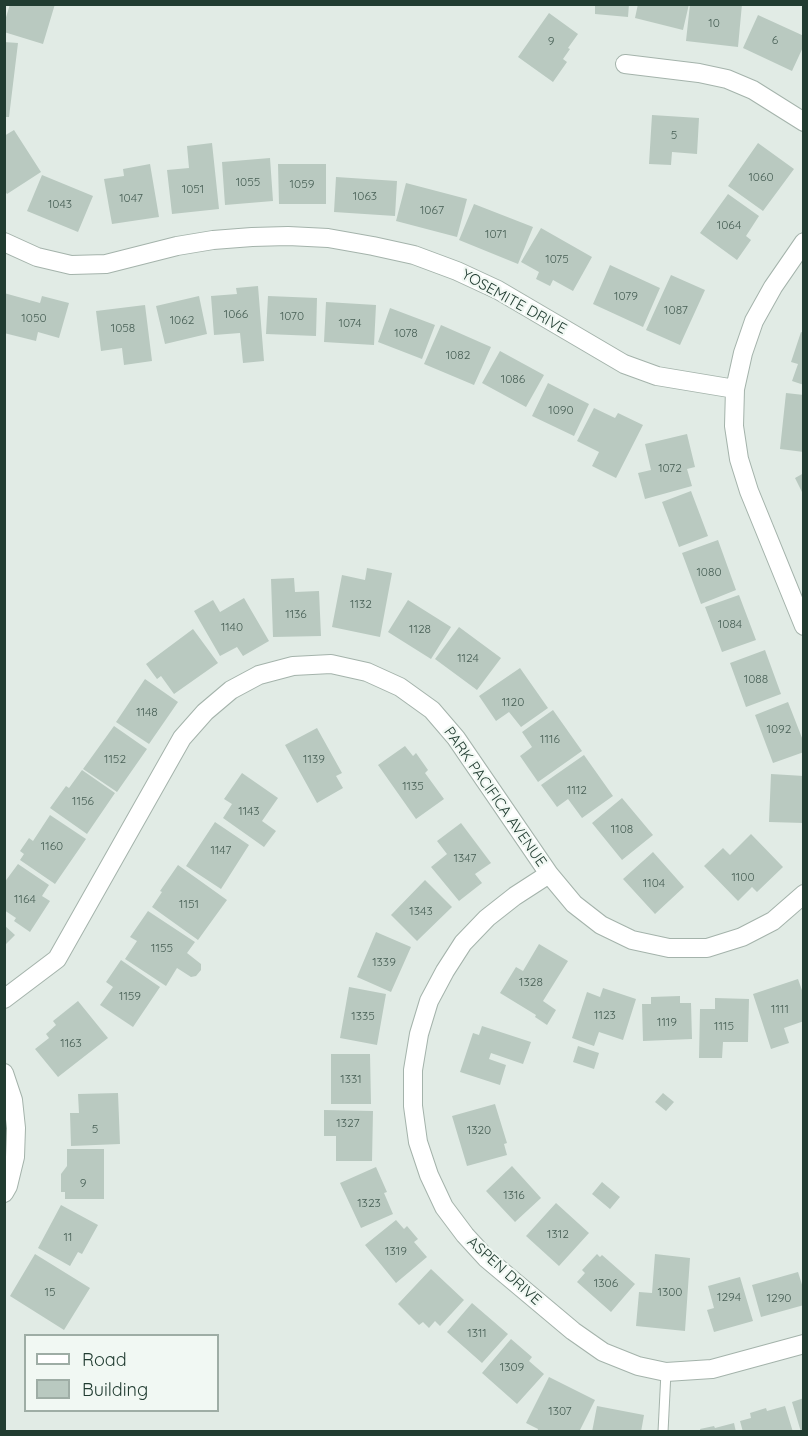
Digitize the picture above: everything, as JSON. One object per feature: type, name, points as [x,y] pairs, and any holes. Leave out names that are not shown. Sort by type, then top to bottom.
[{"type":"street","points":[[625,64],[699,73],[727,79],[753,90],[804,122]]},
{"type":"street","name":"YOSEMITE DRIVE","points":[[4,242],[37,257],[71,265],[106,264],[177,246],[252,237],[318,238],[373,246],[414,255],[478,280],[527,306],[624,364],[657,376],[735,389]]},
{"type":"street","points":[[802,249],[773,287],[754,321],[743,353],[735,389],[735,426],[739,459],[749,491],[804,626]]},
{"type":"street","name":"PARK PACIFICA AVENUE","points":[[4,999],[57,959],[182,738],[205,712],[231,690],[259,675],[293,666],[331,664],[367,672],[400,687],[432,710],[456,738],[549,874],[574,904],[600,925],[632,940],[669,948],[707,948],[742,937],[773,921],[804,894]]},
{"type":"street","name":"ASPEN DRIVE","points":[[549,874],[487,918],[463,943],[429,1001],[418,1034],[412,1070],[412,1106],[418,1142],[429,1175],[444,1207],[486,1258],[573,1331],[603,1352],[638,1365],[666,1372],[712,1369],[804,1344]]},
{"type":"street","points":[[4,1073],[13,1100],[16,1128],[15,1157],[4,1193]]},
{"type":"lane","points":[[663,1431],[666,1372]]},
{"type":"building","points":[[10,4],[55,4],[43,44],[4,32]]},
{"type":"building","points":[[595,4],[629,4],[628,17],[595,14]]},
{"type":"building","points":[[638,4],[689,4],[683,30],[635,18]]},
{"type":"building","points":[[690,4],[742,4],[738,47],[686,41]]},
{"type":"building","points":[[549,13],[578,34],[563,59],[567,62],[553,82],[518,57]]},
{"type":"building","points":[[758,15],[804,36],[804,45],[792,71],[743,48]]},
{"type":"building","points":[[4,42],[18,43],[9,117],[4,117]]},
{"type":"building","points":[[652,115],[699,118],[697,154],[672,152],[671,165],[649,164]]},
{"type":"building","points":[[14,130],[41,172],[7,194],[4,190],[4,136]]},
{"type":"building","points":[[212,143],[219,209],[172,214],[167,170],[189,168],[187,146]]},
{"type":"building","points":[[758,143],[794,169],[763,211],[728,186]]},
{"type":"building","points":[[270,158],[273,201],[225,205],[222,162]]},
{"type":"building","points":[[150,164],[159,217],[112,224],[104,179],[124,176],[123,169]]},
{"type":"building","points":[[278,164],[326,164],[326,204],[279,204]]},
{"type":"building","points":[[42,175],[93,196],[78,232],[27,211]]},
{"type":"building","points":[[336,177],[397,181],[395,216],[334,212]]},
{"type":"building","points":[[406,183],[467,199],[457,237],[396,221]]},
{"type":"building","points":[[728,194],[759,216],[746,236],[751,240],[737,260],[700,233]]},
{"type":"building","points":[[474,204],[533,227],[518,264],[459,240]]},
{"type":"building","points":[[541,228],[592,257],[573,291],[553,280],[550,286],[536,279],[539,272],[521,262]]},
{"type":"building","points":[[610,265],[660,288],[643,327],[593,304]]},
{"type":"building","points":[[671,275],[705,290],[680,345],[646,330]]},
{"type":"building","points":[[258,286],[264,361],[243,363],[240,333],[214,335],[211,296],[237,294],[236,288]]},
{"type":"building","points":[[4,293],[40,303],[42,296],[69,303],[59,338],[38,332],[36,341],[4,333]]},
{"type":"building","points":[[199,296],[207,334],[165,344],[156,306]]},
{"type":"building","points":[[268,296],[317,298],[316,336],[266,334]]},
{"type":"building","points":[[326,302],[376,305],[374,345],[324,342]]},
{"type":"building","points":[[145,305],[152,361],[124,365],[122,348],[101,351],[96,311]]},
{"type":"building","points":[[390,308],[435,325],[422,359],[378,342]]},
{"type":"building","points":[[441,325],[491,347],[474,385],[424,364]]},
{"type":"building","points":[[801,332],[804,333],[804,385],[792,381],[798,364],[791,362]]},
{"type":"building","points":[[500,351],[544,375],[526,407],[482,383]]},
{"type":"building","points":[[548,383],[589,404],[574,436],[532,416]]},
{"type":"building","points":[[786,393],[804,395],[804,452],[780,449]]},
{"type":"building","points":[[594,408],[615,418],[618,413],[643,425],[616,478],[592,466],[599,452],[577,441]]},
{"type":"building","points":[[687,434],[695,467],[687,469],[692,486],[645,499],[638,473],[651,470],[645,444]]},
{"type":"building","points":[[804,473],[804,496],[795,478]]},
{"type":"building","points":[[691,491],[708,536],[679,547],[662,502]]},
{"type":"building","points":[[718,540],[736,590],[701,604],[682,553]]},
{"type":"building","points":[[367,568],[392,573],[380,637],[332,627],[342,575],[365,580]]},
{"type":"building","points":[[294,578],[295,592],[319,591],[321,636],[273,637],[271,579]]},
{"type":"building","points":[[739,595],[756,640],[722,652],[705,607]]},
{"type":"building","points":[[244,598],[269,641],[243,656],[237,647],[220,656],[194,611],[213,600],[220,612]]},
{"type":"building","points":[[408,600],[451,627],[431,659],[388,632]]},
{"type":"building","points":[[459,627],[501,658],[477,690],[435,659]]},
{"type":"building","points":[[193,629],[218,663],[174,694],[161,676],[157,679],[146,664]]},
{"type":"building","points":[[765,650],[781,694],[746,707],[730,663]]},
{"type":"building","points":[[520,668],[548,708],[521,727],[509,712],[496,721],[479,696]]},
{"type":"building","points":[[145,679],[178,702],[149,744],[116,722]]},
{"type":"building","points":[[788,702],[804,743],[804,752],[773,763],[755,715]]},
{"type":"building","points":[[553,710],[582,751],[538,782],[520,756],[532,747],[522,732]]},
{"type":"building","points":[[114,726],[147,749],[117,792],[83,769]]},
{"type":"building","points":[[317,728],[342,773],[336,776],[343,788],[317,803],[285,745]]},
{"type":"building","points":[[405,746],[413,756],[416,753],[428,770],[425,773],[444,799],[416,819],[378,765]]},
{"type":"building","points":[[584,755],[613,796],[582,818],[568,799],[557,807],[541,785]]},
{"type":"building","points":[[82,770],[115,793],[87,834],[50,808],[66,786],[69,788]]},
{"type":"building","points":[[242,773],[278,798],[262,821],[276,831],[264,847],[223,818],[232,804],[224,799]]},
{"type":"building","points":[[771,774],[804,776],[804,823],[769,822]]},
{"type":"building","points":[[622,798],[653,835],[622,860],[592,823]]},
{"type":"building","points":[[50,815],[86,839],[55,884],[20,860],[24,854],[20,851],[29,838],[33,841]]},
{"type":"building","points":[[215,822],[249,845],[221,889],[186,866]]},
{"type":"building","points":[[461,823],[491,863],[475,874],[482,883],[459,901],[431,867],[447,854],[437,841]]},
{"type":"building","points":[[751,834],[783,867],[757,892],[752,887],[738,901],[704,866],[723,848],[730,855]]},
{"type":"building","points":[[653,852],[684,887],[655,914],[623,879]]},
{"type":"building","points":[[18,864],[49,885],[42,896],[50,901],[30,932],[14,921],[16,918],[4,910],[4,883]]},
{"type":"building","points":[[178,865],[227,900],[198,940],[152,907]]},
{"type":"building","points":[[425,880],[452,907],[417,941],[391,915]]},
{"type":"building","points":[[148,911],[195,942],[187,953],[201,964],[201,970],[196,976],[191,977],[177,968],[166,986],[125,959],[137,941],[130,937]]},
{"type":"building","points":[[4,925],[15,935],[4,946]]},
{"type":"building","points":[[376,932],[411,947],[391,992],[357,977]]},
{"type":"building","points":[[539,944],[568,961],[543,1001],[556,1010],[547,1025],[535,1017],[536,1015],[500,993],[516,967],[523,971]]},
{"type":"building","points":[[121,960],[160,987],[133,1027],[100,1005],[113,987],[106,982]]},
{"type":"building","points":[[798,979],[804,996],[804,1021],[784,1028],[789,1043],[771,1049],[753,994]]},
{"type":"building","points":[[349,987],[386,994],[377,1045],[340,1038]]},
{"type":"building","points":[[603,988],[636,999],[623,1040],[599,1032],[594,1046],[572,1038],[587,992],[600,997]]},
{"type":"building","points":[[680,996],[680,1003],[691,1003],[692,1039],[643,1041],[642,1004],[651,1004],[651,997]]},
{"type":"building","points":[[715,998],[749,999],[748,1042],[723,1042],[722,1058],[699,1058],[700,1009],[715,1009]]},
{"type":"building","points":[[78,1001],[108,1038],[58,1077],[35,1049],[49,1038],[46,1034],[56,1025],[53,1021]]},
{"type":"building","points":[[482,1026],[531,1042],[523,1064],[491,1053],[489,1059],[506,1065],[500,1085],[460,1072],[473,1033],[479,1035]]},
{"type":"building","points":[[578,1046],[599,1053],[594,1069],[573,1062]]},
{"type":"building","points":[[331,1054],[370,1054],[371,1104],[331,1104]]},
{"type":"building","points":[[118,1093],[120,1144],[71,1146],[70,1113],[79,1113],[78,1094]]},
{"type":"building","points":[[663,1093],[674,1102],[666,1111],[655,1102]]},
{"type":"building","points":[[495,1104],[507,1143],[504,1144],[507,1155],[467,1166],[452,1116]]},
{"type":"building","points":[[324,1110],[373,1111],[372,1161],[336,1161],[336,1136],[324,1136]]},
{"type":"building","points":[[67,1149],[104,1149],[104,1199],[65,1199],[65,1192],[61,1192],[61,1174],[67,1166]]},
{"type":"building","points":[[512,1166],[541,1198],[515,1222],[486,1191]]},
{"type":"building","points":[[376,1167],[387,1192],[384,1193],[393,1214],[361,1228],[340,1183]]},
{"type":"building","points":[[602,1182],[620,1197],[610,1209],[592,1194]]},
{"type":"building","points":[[556,1203],[589,1233],[559,1266],[526,1236]]},
{"type":"building","points":[[61,1205],[98,1225],[82,1254],[78,1252],[70,1266],[38,1248]]},
{"type":"building","points":[[396,1220],[404,1229],[407,1226],[418,1239],[414,1242],[427,1257],[396,1283],[365,1245]]},
{"type":"building","points":[[35,1254],[90,1288],[64,1330],[10,1296]]},
{"type":"building","points":[[597,1254],[600,1257],[602,1255],[635,1284],[611,1312],[577,1282],[585,1273],[582,1270]]},
{"type":"building","points":[[655,1254],[690,1258],[685,1331],[636,1326],[639,1292],[652,1293]]},
{"type":"building","points":[[431,1269],[464,1300],[440,1326],[435,1321],[429,1328],[423,1322],[419,1325],[398,1304]]},
{"type":"building","points":[[798,1272],[804,1291],[804,1305],[761,1317],[752,1285]]},
{"type":"building","points":[[740,1277],[753,1321],[714,1332],[707,1310],[714,1308],[708,1286]]},
{"type":"building","points":[[472,1303],[508,1334],[482,1363],[447,1332]]},
{"type":"building","points":[[511,1339],[532,1357],[529,1361],[544,1374],[517,1404],[482,1373]]},
{"type":"building","points":[[549,1377],[595,1400],[579,1432],[537,1432],[538,1429],[526,1423]]},
{"type":"building","points":[[804,1398],[804,1432],[801,1432],[792,1402]]},
{"type":"building","points":[[597,1406],[644,1415],[641,1432],[592,1432]]},
{"type":"building","points":[[785,1406],[793,1432],[743,1432],[740,1421],[751,1418],[750,1413]]},
{"type":"building","points":[[734,1423],[736,1432],[701,1432],[700,1429],[714,1426],[715,1428]]}]
